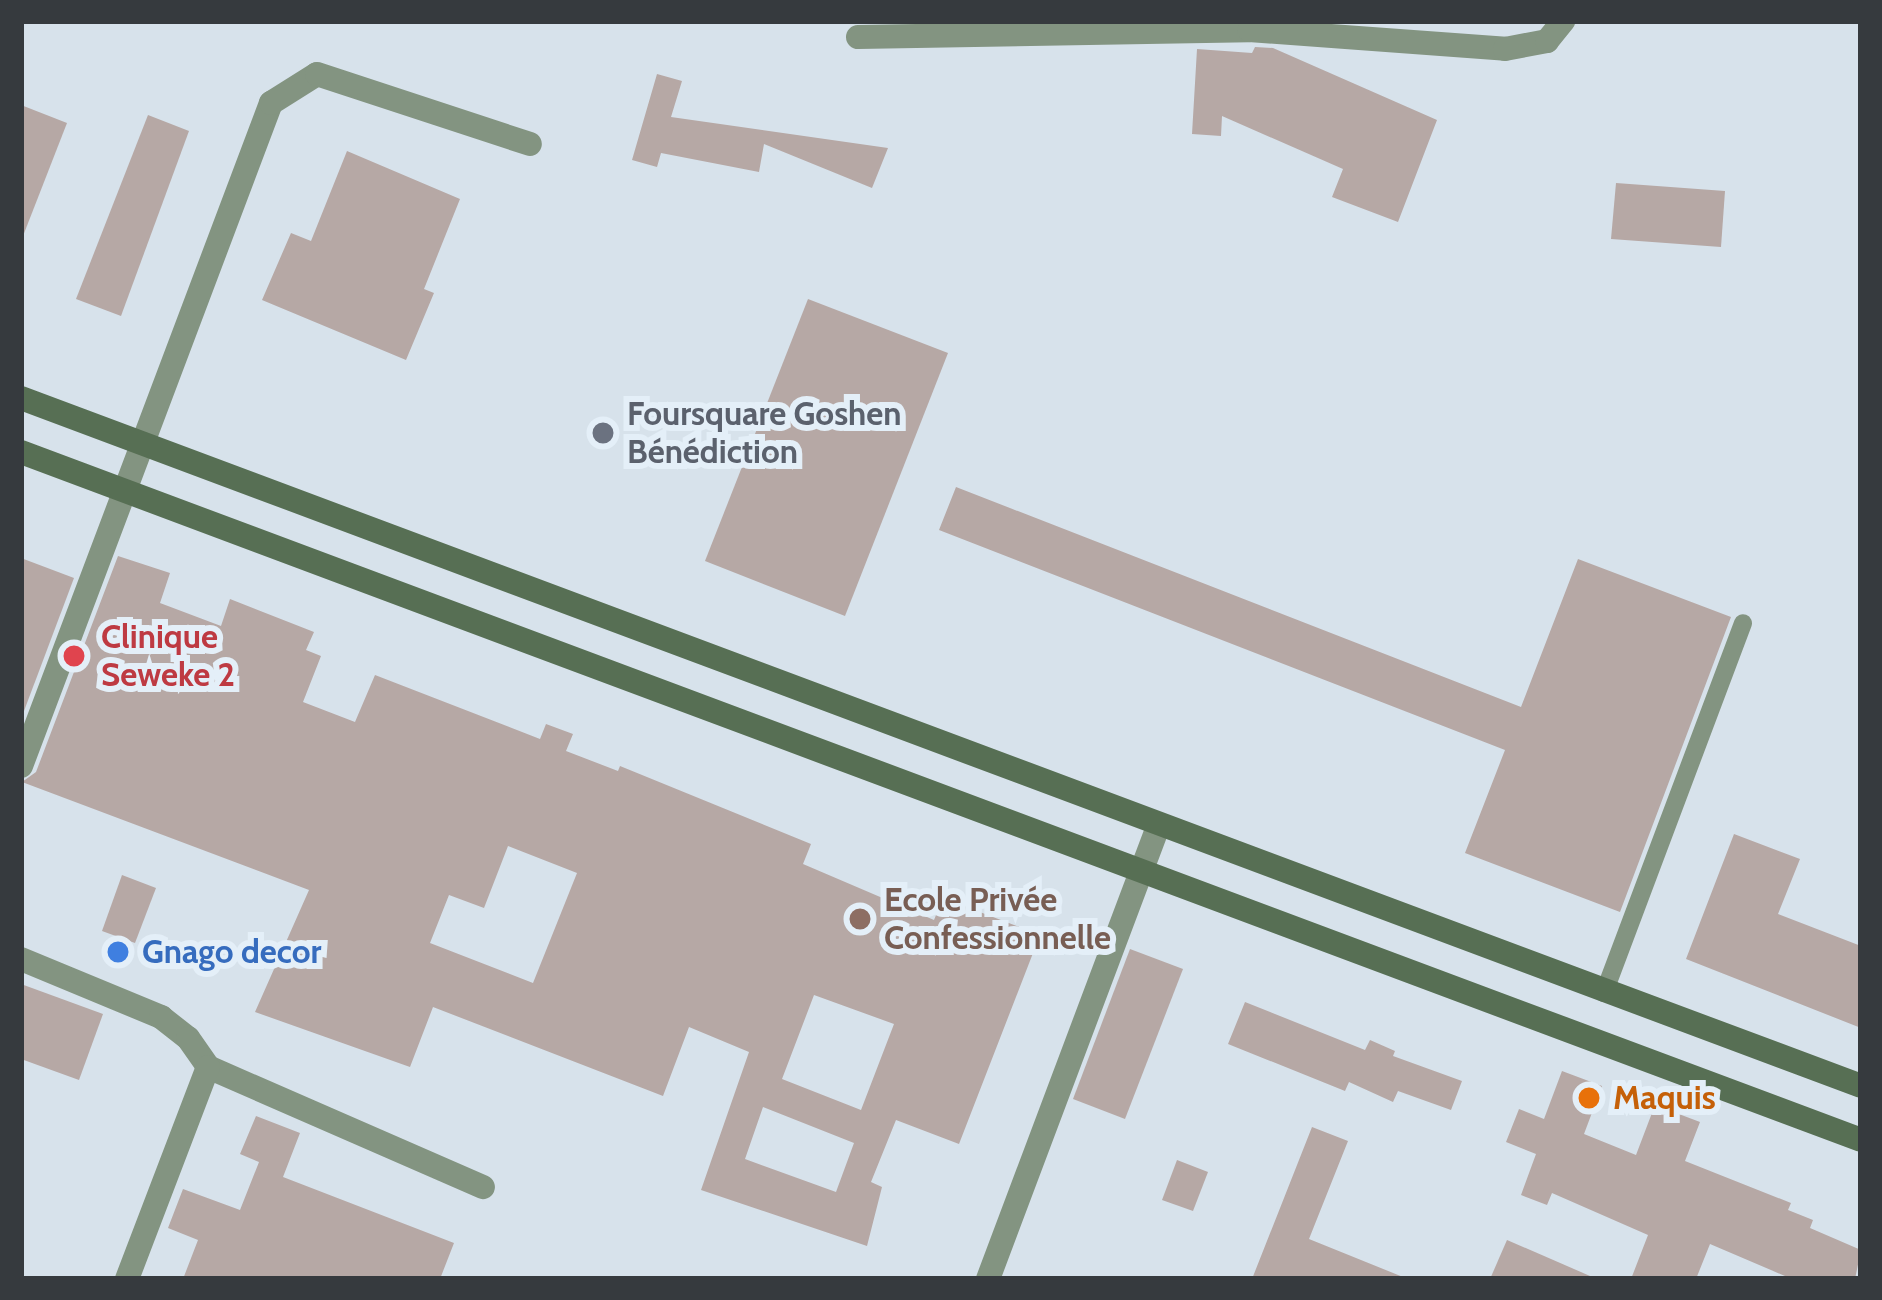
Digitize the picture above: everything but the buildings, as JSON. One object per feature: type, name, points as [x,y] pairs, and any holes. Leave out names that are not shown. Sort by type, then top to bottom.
[{"type":"main road","points":[[21,398],[1861,1087]]},
{"type":"main road","points":[[21,452],[1861,1140]]},
{"type":"street","points":[[858,37],[1249,30],[1505,49],[1546,41],[1563,21]]},
{"type":"street","points":[[21,766],[271,103],[317,74],[530,144]]},
{"type":"street","points":[[988,1279],[1158,826]]},
{"type":"street","points":[[21,959],[161,1017],[188,1038],[208,1067],[483,1187]]},
{"type":"street","points":[[127,1279],[208,1067]]},
{"type":"lane","points":[[1604,993],[1743,622]]},
{"type":"place","name":"Foursquare Goshen Bénédiction","points":[[603,433]]},
{"type":"place","name":"Clinique Seweke 2","points":[[74,656]]},
{"type":"place","name":"Ecole Privée Confessionnelle","points":[[860,919]]},
{"type":"place","name":"Gnago decor","points":[[118,952]]},
{"type":"place","name":"Maquis","points":[[1589,1098]]}]
